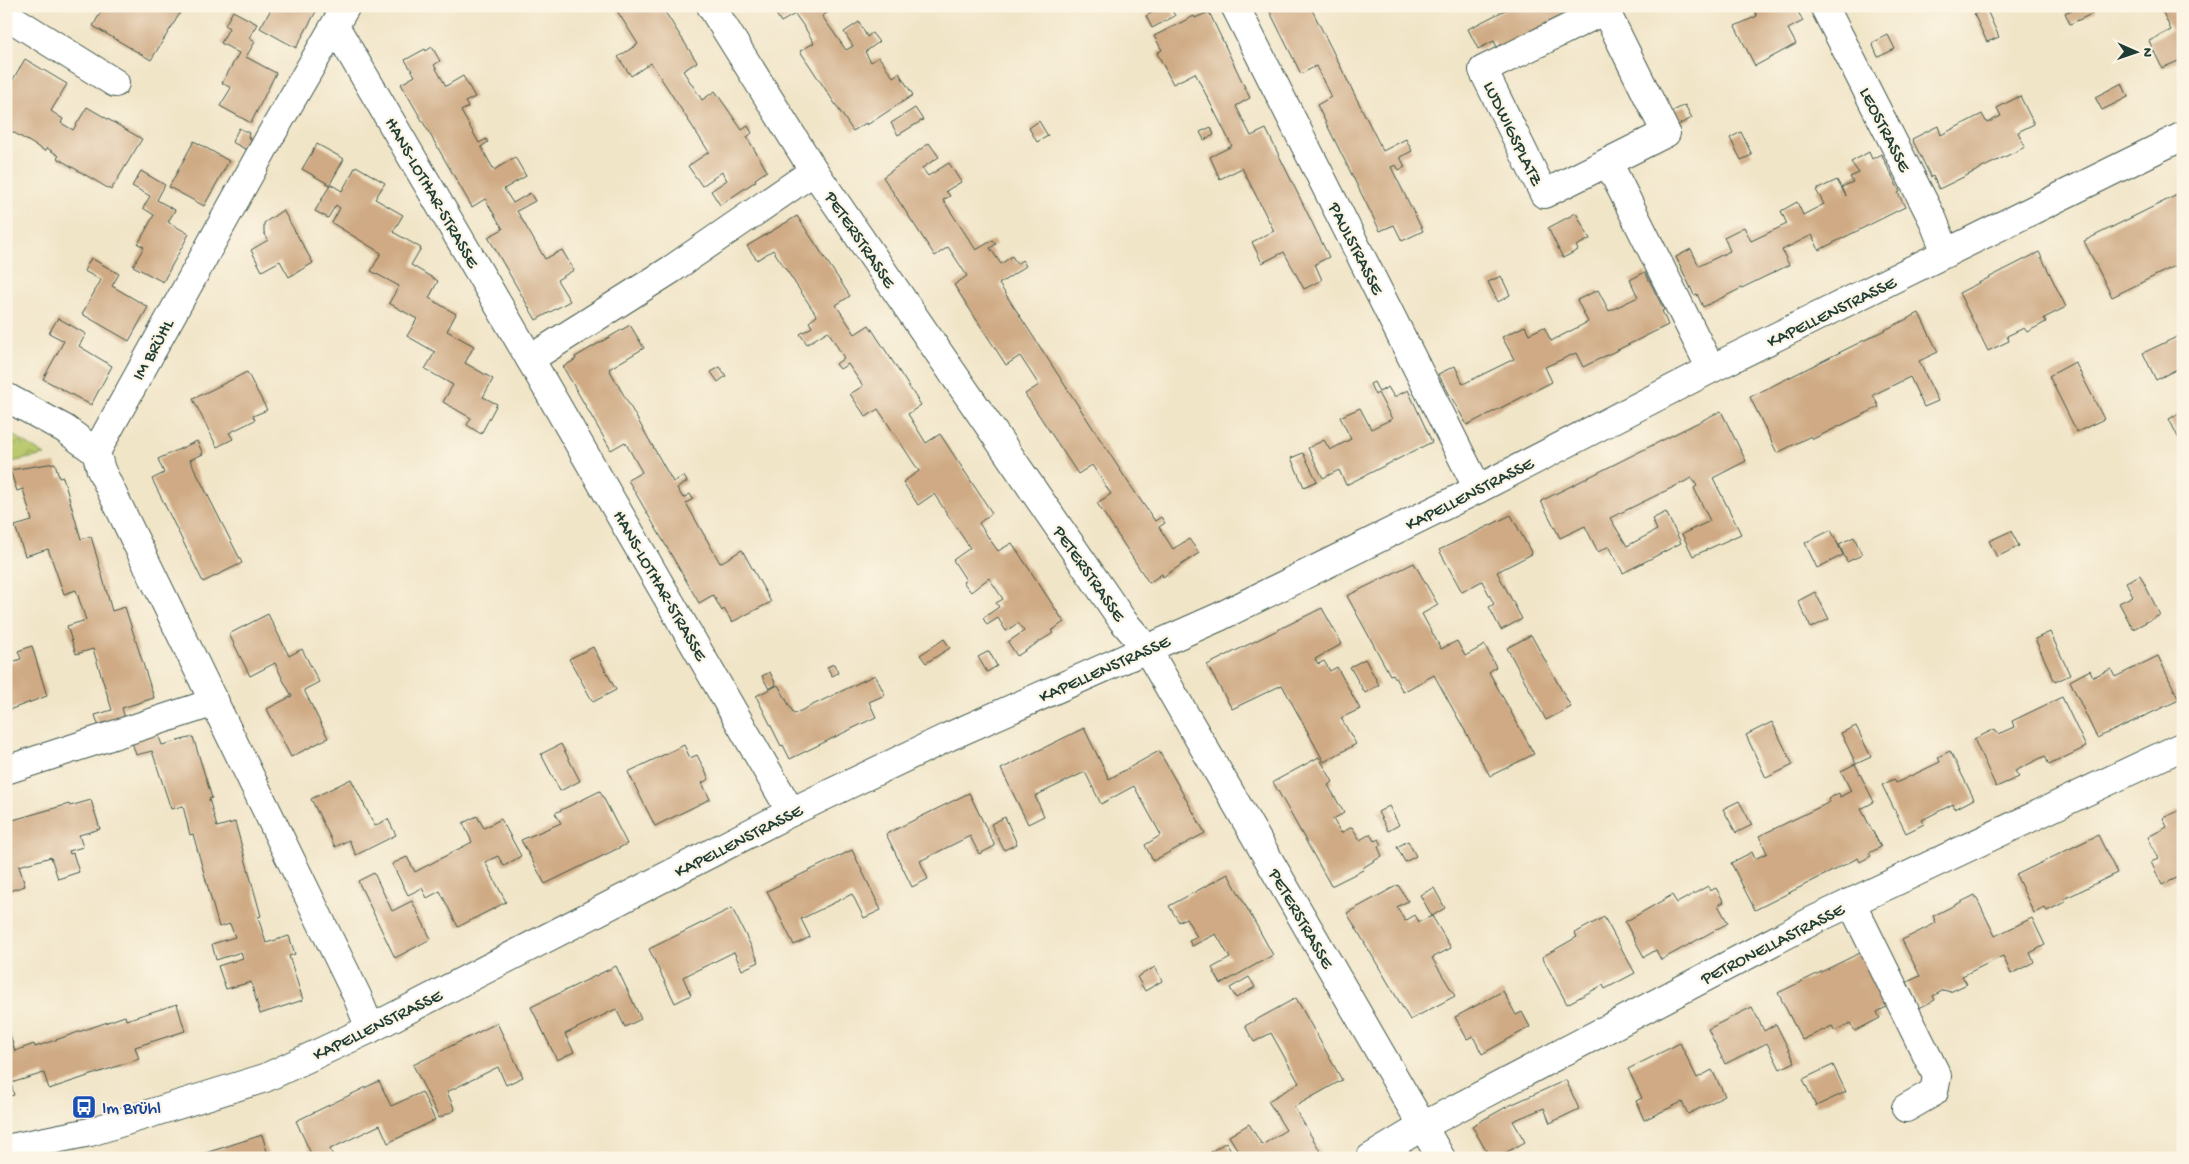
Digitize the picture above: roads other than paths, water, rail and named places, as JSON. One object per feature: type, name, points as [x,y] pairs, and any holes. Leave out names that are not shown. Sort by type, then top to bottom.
[{"type":"street","name":"PETERSTRASSE","points":[[711,6],[814,171],[1123,621],[1147,649],[1441,1158]]},
{"type":"street","name":"PAULSTRASSE","points":[[1235,6],[1478,489]]},
{"type":"street","name":"LEOSTRASSE","points":[[1824,6],[1933,220],[1946,253]]},
{"type":"street","name":"LUDWIGSPLATZ","points":[[1605,10],[1666,133],[1608,162],[1544,194],[1483,70],[1605,10]]},
{"type":"street","points":[[6,15],[115,82]]},
{"type":"street","name":"HANS-LOTHAR-STRASSE","points":[[341,16],[530,359],[791,812]]},
{"type":"street","name":"IM BRÜHL","points":[[96,452],[271,135],[341,16]]},
{"type":"street","name":"KAPELLENSTRASSE","points":[[6,1149],[90,1132],[265,1078],[370,1029],[791,812],[948,737],[1219,617],[1478,489],[1712,369],[2183,136]]},
{"type":"street","points":[[1608,162],[1712,369]]},
{"type":"street","points":[[530,359],[672,269],[814,171]]},
{"type":"street","points":[[6,397],[65,429],[96,452],[101,470],[357,996],[370,1029]]},
{"type":"street","points":[[6,770],[215,702]]},
{"type":"street","name":"PETRONELLASTRASSE","points":[[1370,1158],[1423,1126],[1851,902],[2183,746]]},
{"type":"street","points":[[1851,902],[1932,1062],[1937,1076],[1934,1092],[1906,1108]]},
{"type":"place","name":"Im Brühl","points":[[84,1107]]}]
